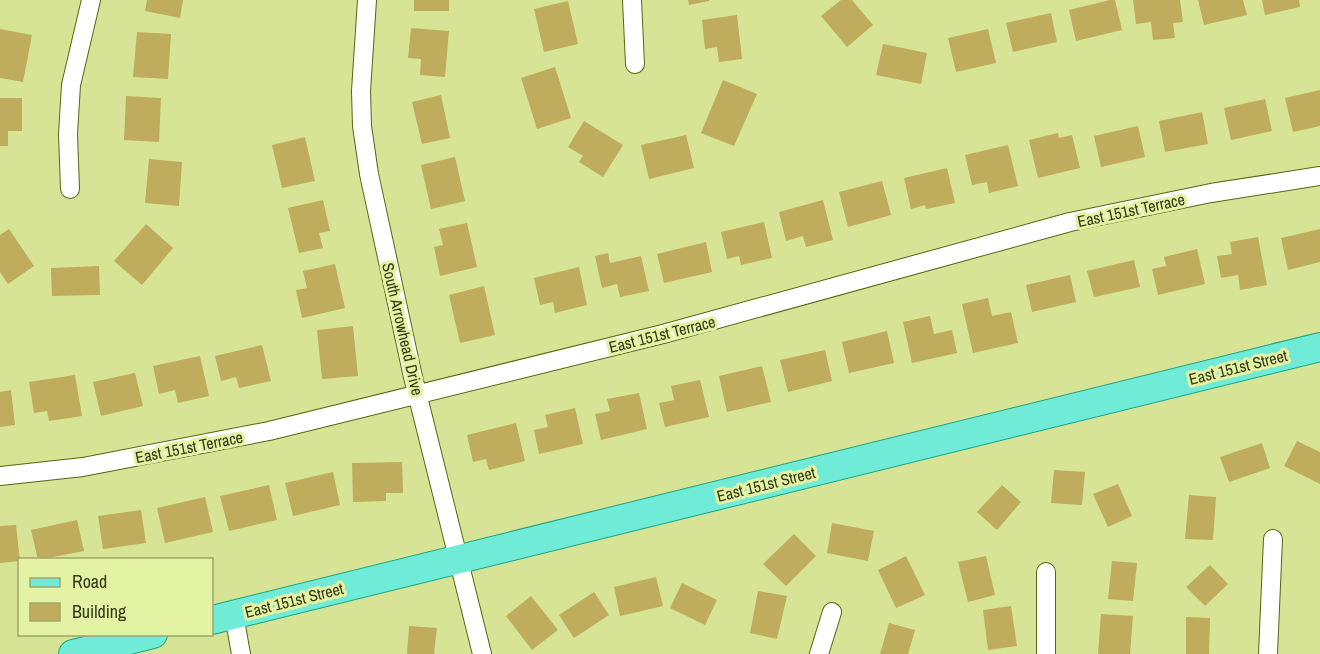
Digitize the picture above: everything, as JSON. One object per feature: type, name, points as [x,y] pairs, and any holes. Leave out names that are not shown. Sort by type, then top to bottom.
[{"type":"main road","name":"East 151st Street","points":[[223,617],[1320,347]]},
{"type":"main road","points":[[73,654],[145,636]]},
{"type":"street","points":[[70,189],[68,134],[71,85],[91,0]]},
{"type":"street","name":"South Arrowhead Drive","points":[[367,0],[361,91],[362,126],[369,174],[418,395],[482,654]]},
{"type":"street","points":[[632,0],[635,64]]},
{"type":"street","name":"East 151st Terrace","points":[[0,476],[83,467],[211,444],[418,395],[797,299],[932,258],[1070,222],[1211,193],[1320,176]]},
{"type":"street","points":[[1268,654],[1273,539]]},
{"type":"street","points":[[1046,572],[1046,654]]},
{"type":"street","points":[[819,654],[832,612]]},
{"type":"street","points":[[223,617],[241,654]]},
{"type":"building","points":[[147,0],[183,0],[180,18],[145,11]]},
{"type":"building","points":[[414,0],[449,0],[449,11],[414,11]]},
{"type":"building","points":[[688,0],[709,0],[709,1],[689,5]]},
{"type":"building","points":[[841,0],[852,0],[873,25],[847,47],[821,16]]},
{"type":"building","points":[[1115,0],[1122,30],[1076,41],[1069,10]]},
{"type":"building","points":[[1133,0],[1180,0],[1183,22],[1173,23],[1175,38],[1153,40],[1151,22],[1136,24]]},
{"type":"building","points":[[1198,0],[1243,0],[1247,15],[1204,25]]},
{"type":"building","points":[[1262,0],[1299,0],[1300,7],[1265,15]]},
{"type":"building","points":[[568,1],[578,44],[544,52],[534,9]]},
{"type":"building","points":[[1051,13],[1057,42],[1013,52],[1006,23]]},
{"type":"building","points":[[737,15],[742,59],[719,62],[717,47],[705,49],[702,20]]},
{"type":"building","points":[[411,28],[449,31],[445,77],[420,75],[421,59],[408,58]]},
{"type":"building","points":[[0,29],[32,35],[23,82],[0,78]]},
{"type":"building","points":[[988,29],[996,63],[956,72],[948,38]]},
{"type":"building","points":[[137,32],[171,34],[168,79],[133,77]]},
{"type":"building","points":[[883,44],[927,53],[921,84],[876,75]]},
{"type":"building","points":[[555,67],[571,118],[537,129],[521,78]]},
{"type":"building","points":[[723,80],[757,94],[734,146],[701,133]]},
{"type":"building","points":[[1320,90],[1320,126],[1293,132],[1285,98]]},
{"type":"building","points":[[441,95],[450,138],[422,144],[412,102]]},
{"type":"building","points":[[126,96],[161,98],[159,142],[124,140]]},
{"type":"building","points":[[0,98],[22,98],[22,131],[8,131],[8,146],[0,146]]},
{"type":"building","points":[[1265,99],[1272,131],[1231,140],[1224,108]]},
{"type":"building","points":[[1202,112],[1208,144],[1165,152],[1159,121]]},
{"type":"building","points":[[584,121],[623,145],[603,177],[579,162],[583,156],[568,147]]},
{"type":"building","points":[[1138,126],[1145,157],[1101,167],[1094,136]]},
{"type":"building","points":[[1058,133],[1059,138],[1072,135],[1080,168],[1038,178],[1029,140]]},
{"type":"building","points":[[686,135],[694,168],[649,179],[641,145]]},
{"type":"building","points":[[305,137],[315,181],[282,188],[272,145]]},
{"type":"building","points":[[1008,145],[1018,186],[989,193],[987,182],[972,185],[965,155]]},
{"type":"building","points":[[455,157],[465,201],[431,209],[421,165]]},
{"type":"building","points":[[149,159],[182,162],[179,206],[145,203]]},
{"type":"building","points":[[947,168],[955,203],[926,209],[925,205],[911,209],[904,178]]},
{"type":"building","points":[[882,181],[891,215],[848,227],[839,192]]},
{"type":"building","points":[[323,200],[330,231],[319,233],[323,248],[299,253],[288,208]]},
{"type":"building","points":[[823,200],[833,240],[806,247],[803,236],[786,241],[779,212]]},
{"type":"building","points":[[764,222],[772,258],[741,265],[739,256],[727,259],[721,232]]},
{"type":"building","points":[[467,223],[477,267],[440,276],[434,247],[443,245],[439,229]]},
{"type":"building","points":[[146,224],[173,248],[142,285],[114,261]]},
{"type":"building","points":[[9,229],[34,266],[8,284],[0,272],[0,235]]},
{"type":"building","points":[[1320,229],[1320,262],[1288,270],[1281,238]]},
{"type":"building","points":[[1258,237],[1267,285],[1240,290],[1238,275],[1221,278],[1217,256],[1232,254],[1230,242]]},
{"type":"building","points":[[706,242],[712,272],[664,283],[657,254]]},
{"type":"building","points":[[1197,249],[1205,284],[1158,295],[1152,269],[1166,266],[1164,257]]},
{"type":"building","points":[[608,253],[610,263],[641,256],[649,291],[620,297],[617,284],[602,288],[595,256]]},
{"type":"building","points":[[1134,260],[1140,287],[1094,297],[1087,271]]},
{"type":"building","points":[[335,264],[345,308],[302,318],[296,290],[307,288],[303,271]]},
{"type":"building","points":[[99,266],[100,295],[52,296],[51,268]]},
{"type":"building","points":[[579,267],[587,305],[555,313],[553,302],[540,305],[534,278]]},
{"type":"building","points":[[1070,275],[1076,302],[1032,312],[1026,285]]},
{"type":"building","points":[[484,286],[495,335],[460,343],[449,295]]},
{"type":"building","points":[[988,298],[992,316],[1011,312],[1018,343],[973,353],[962,304]]},
{"type":"building","points":[[930,316],[934,334],[952,330],[957,353],[912,363],[903,322]]},
{"type":"building","points":[[353,326],[358,376],[322,379],[317,330]]},
{"type":"building","points":[[887,331],[894,363],[849,373],[842,342]]},
{"type":"building","points":[[262,345],[271,381],[239,388],[236,377],[221,381],[215,356]]},
{"type":"building","points":[[825,350],[832,381],[788,392],[780,360]]},
{"type":"building","points":[[200,356],[209,396],[178,403],[175,390],[159,394],[153,366]]},
{"type":"building","points":[[762,366],[771,402],[727,412],[719,376]]},
{"type":"building","points":[[135,373],[143,406],[101,416],[93,382]]},
{"type":"building","points":[[75,375],[82,416],[49,421],[47,411],[34,413],[29,382]]},
{"type":"building","points":[[700,380],[709,417],[665,427],[659,403],[674,400],[671,386]]},
{"type":"building","points":[[11,390],[15,425],[0,427],[0,392]]},
{"type":"building","points":[[639,393],[647,429],[601,440],[595,414],[610,411],[607,399]]},
{"type":"building","points":[[575,408],[583,444],[539,454],[534,430],[548,427],[545,415]]},
{"type":"building","points":[[516,423],[525,461],[489,470],[486,459],[473,462],[467,435]]},
{"type":"building","points":[[1297,441],[1320,452],[1320,484],[1284,466]]},
{"type":"building","points":[[1262,443],[1270,468],[1229,482],[1220,457]]},
{"type":"building","points":[[402,462],[403,493],[386,493],[386,501],[353,502],[352,463]]},
{"type":"building","points":[[1054,470],[1085,472],[1082,505],[1051,503]]},
{"type":"building","points":[[333,472],[340,505],[293,516],[285,483]]},
{"type":"building","points":[[1118,484],[1132,516],[1108,527],[1093,494]]},
{"type":"building","points":[[269,485],[277,520],[229,531],[220,496]]},
{"type":"building","points":[[1002,485],[1021,502],[997,530],[977,512]]},
{"type":"building","points":[[1189,495],[1216,497],[1213,540],[1185,539]]},
{"type":"building","points":[[205,497],[213,532],[165,543],[157,508]]},
{"type":"building","points":[[141,510],[146,543],[103,549],[98,516]]},
{"type":"building","points":[[77,520],[84,551],[38,558],[31,530]]},
{"type":"building","points":[[832,523],[874,531],[868,561],[827,553]]},
{"type":"building","points":[[16,525],[20,558],[18,561],[0,563],[0,526]]},
{"type":"building","points":[[794,534],[816,556],[786,586],[763,564]]},
{"type":"building","points":[[906,556],[925,595],[896,608],[878,570]]},
{"type":"building","points":[[986,556],[995,595],[968,602],[958,562]]},
{"type":"building","points":[[1112,561],[1137,563],[1133,601],[1108,599]]},
{"type":"building","points":[[1210,565],[1228,584],[1205,606],[1186,587]]},
{"type":"building","points":[[656,577],[663,606],[620,616],[614,587]]},
{"type":"building","points":[[682,583],[717,600],[705,625],[670,608]]},
{"type":"building","points":[[758,591],[787,596],[777,639],[750,633]]},
{"type":"building","points":[[594,592],[609,615],[574,638],[559,615]]},
{"type":"building","points":[[531,596],[558,630],[532,650],[506,616]]},
{"type":"building","points":[[1011,606],[1017,646],[988,650],[983,610]]},
{"type":"building","points":[[1101,614],[1133,616],[1130,654],[1098,654]]},
{"type":"building","points":[[1186,617],[1210,618],[1209,654],[1186,654]]},
{"type":"building","points":[[889,623],[915,630],[908,654],[880,654]]},
{"type":"building","points":[[409,626],[437,628],[434,654],[407,654]]}]
